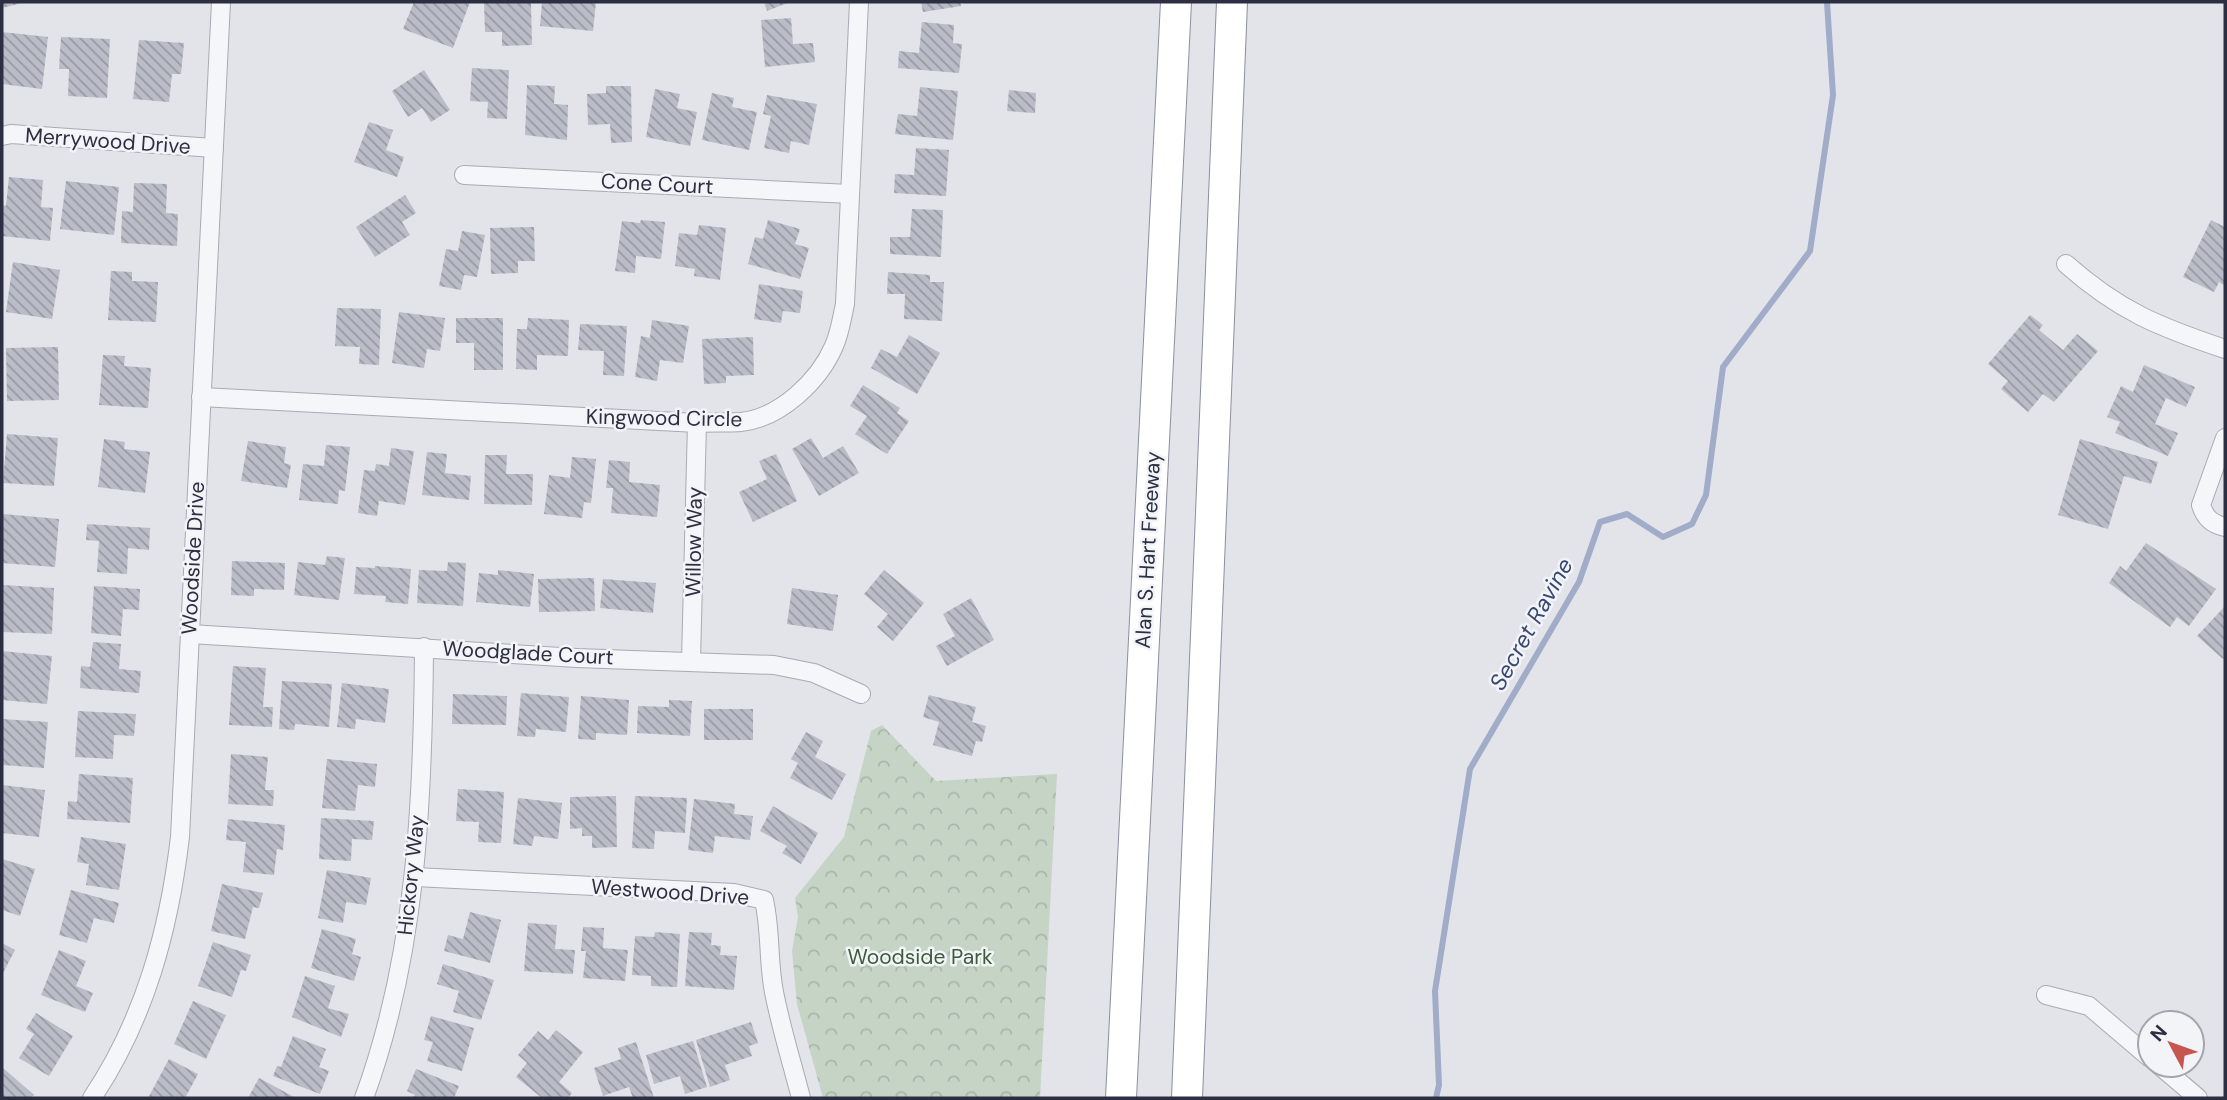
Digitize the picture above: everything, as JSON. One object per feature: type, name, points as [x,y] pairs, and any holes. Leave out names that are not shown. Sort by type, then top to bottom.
[{"type":"highway","name":"Alan S. Hart Freeway","points":[[1121,1098],[1176,2]]},
{"type":"highway","points":[[1187,1098],[1232,2]]},
{"type":"street","name":"Woodside Drive","points":[[92,1098],[128,1035],[146,991],[161,946],[174,891],[180,836],[221,2]]},
{"type":"street","name":"Kingwood Circle","points":[[201,397],[697,423],[743,422],[773,412],[796,395],[820,371],[835,345],[845,303],[859,2]]},
{"type":"street","name":"Merrywood Drive","points":[[2,136],[11,134],[214,148]]},
{"type":"street","name":"Cone Court","points":[[464,175],[850,194]]},
{"type":"street","points":[[2066,264],[2101,293],[2148,322],[2225,349]]},
{"type":"street","name":"Willow Way","points":[[691,661],[697,423]]},
{"type":"street","points":[[2225,438],[2201,505],[2204,515],[2211,522],[2225,527]]},
{"type":"street","name":"Woodglade Court","points":[[190,634],[577,658],[774,666],[814,673],[861,694]]},
{"type":"street","name":"Hickory Way","points":[[364,1098],[379,1056],[397,988],[415,877],[424,647]]},
{"type":"street","name":"Westwood Drive","points":[[415,877],[734,893],[764,900],[771,931],[774,992],[801,1098]]},
{"type":"street","points":[[2046,995],[2089,1006],[2136,1046]]},
{"type":"street","points":[[2176,1079],[2198,1098]]},
{"type":"green space","name":"Woodside Park","points":[[882,725],[936,781],[1057,774],[1040,1098],[823,1098],[797,1004],[792,951],[798,917],[795,898],[844,837],[871,731]]},
{"type":"building","points":[[2,2],[22,2],[22,3],[2,8]]},
{"type":"building","points":[[414,2],[470,2],[453,48],[403,29]]},
{"type":"building","points":[[484,2],[531,2],[532,45],[502,46],[502,32],[485,32]]},
{"type":"building","points":[[542,2],[596,2],[593,31],[540,26]]},
{"type":"building","points":[[764,2],[790,2],[767,11]]},
{"type":"building","points":[[921,2],[960,2],[961,6],[923,12]]},
{"type":"building","points":[[791,18],[793,44],[813,43],[815,62],[765,67],[761,20]]},
{"type":"building","points":[[922,22],[954,25],[953,43],[962,44],[959,73],[898,68],[899,51],[919,53]]},
{"type":"building","points":[[2,32],[48,37],[42,89],[2,84]]},
{"type":"building","points":[[61,37],[110,39],[107,98],[68,96],[69,69],[59,69]]},
{"type":"building","points":[[139,40],[184,43],[181,74],[172,74],[169,102],[133,99]]},
{"type":"building","points":[[472,68],[509,70],[507,119],[487,118],[488,102],[470,101]]},
{"type":"building","points":[[424,70],[450,110],[431,122],[422,108],[408,117],[392,91]]},
{"type":"building","points":[[527,85],[555,86],[554,104],[568,105],[567,140],[525,135]]},
{"type":"building","points":[[606,86],[631,86],[632,142],[611,143],[610,124],[588,125],[587,94],[606,93]]},
{"type":"building","points":[[920,87],[958,91],[953,140],[895,134],[898,114],[917,116]]},
{"type":"building","points":[[655,89],[680,94],[677,108],[697,112],[690,146],[646,137]]},
{"type":"building","points":[[1009,90],[1036,93],[1035,113],[1007,111]]},
{"type":"building","points":[[712,93],[734,98],[732,107],[757,112],[749,150],[702,140]]},
{"type":"building","points":[[767,95],[817,104],[809,145],[791,141],[789,153],[764,148],[771,116],[763,114]]},
{"type":"building","points":[[369,122],[393,130],[386,150],[404,157],[397,177],[354,162]]},
{"type":"building","points":[[916,148],[949,150],[946,196],[894,193],[895,174],[914,175]]},
{"type":"building","points":[[9,177],[43,180],[41,207],[53,208],[50,241],[2,236],[2,205],[6,206]]},
{"type":"building","points":[[66,181],[119,187],[114,235],[60,229]]},
{"type":"building","points":[[134,183],[167,184],[166,213],[178,214],[177,246],[121,243],[122,211],[133,212]]},
{"type":"building","points":[[405,195],[416,213],[402,222],[410,235],[375,257],[356,227]]},
{"type":"building","points":[[912,209],[943,210],[941,257],[890,254],[890,237],[910,237]]},
{"type":"building","points":[[641,220],[665,222],[661,259],[636,256],[635,273],[615,271],[622,221],[640,223]]},
{"type":"building","points":[[768,220],[800,229],[795,244],[809,248],[800,279],[748,264],[755,237],[763,239]]},
{"type":"building","points":[[2211,220],[2225,227],[2225,286],[2219,282],[2214,292],[2183,277]]},
{"type":"building","points":[[699,225],[726,228],[720,280],[694,276],[695,269],[675,266],[679,233],[697,235]]},
{"type":"building","points":[[534,227],[535,261],[518,261],[518,273],[491,274],[490,228]]},
{"type":"building","points":[[462,231],[485,235],[477,277],[464,275],[461,290],[439,286],[446,249],[458,251]]},
{"type":"building","points":[[13,262],[60,270],[52,319],[6,312]]},
{"type":"building","points":[[111,271],[132,272],[132,281],[158,282],[156,322],[108,320]]},
{"type":"building","points":[[888,272],[930,275],[930,282],[944,282],[942,321],[904,319],[905,294],[887,294]]},
{"type":"building","points":[[759,284],[803,291],[800,313],[783,311],[781,323],[754,319]]},
{"type":"building","points":[[337,308],[381,309],[379,365],[359,364],[360,347],[335,346]]},
{"type":"building","points":[[399,312],[445,318],[440,351],[427,349],[424,368],[392,363]]},
{"type":"building","points":[[2030,315],[2043,325],[2039,330],[2063,350],[2077,334],[2098,351],[2054,402],[2043,394],[2028,412],[2001,389],[2008,381],[1988,364]]},
{"type":"building","points":[[456,318],[503,318],[503,370],[474,370],[474,343],[456,343]]},
{"type":"building","points":[[528,318],[569,320],[568,356],[537,355],[537,370],[516,369],[517,329],[527,329]]},
{"type":"building","points":[[652,320],[689,326],[683,363],[660,360],[657,381],[635,377],[641,336],[650,338]]},
{"type":"building","points":[[580,324],[627,326],[624,376],[603,375],[604,351],[578,350]]},
{"type":"building","points":[[909,335],[940,353],[917,394],[871,368],[881,349],[897,357]]},
{"type":"building","points":[[753,337],[754,375],[726,376],[726,383],[704,384],[702,339]]},
{"type":"building","points":[[58,347],[59,400],[7,401],[6,348]]},
{"type":"building","points":[[103,355],[125,356],[124,366],[151,368],[148,408],[99,405]]},
{"type":"building","points":[[2144,365],[2195,387],[2186,407],[2166,398],[2155,424],[2178,433],[2168,456],[2115,433],[2120,422],[2107,417],[2121,386],[2133,392]]},
{"type":"building","points":[[863,385],[900,408],[897,413],[909,421],[887,454],[855,434],[867,416],[850,406]]},
{"type":"building","points":[[7,434],[58,438],[54,486],[3,483]]},
{"type":"building","points":[[811,438],[823,458],[843,446],[859,473],[819,496],[792,449]]},
{"type":"building","points":[[104,439],[125,442],[124,449],[150,452],[145,493],[98,487]]},
{"type":"building","points":[[2080,439],[2158,462],[2151,484],[2124,476],[2108,529],[2058,515]]},
{"type":"building","points":[[248,441],[286,447],[284,463],[291,465],[287,488],[241,481]]},
{"type":"building","points":[[326,445],[350,447],[345,491],[339,490],[338,504],[299,500],[303,464],[324,466]]},
{"type":"building","points":[[391,448],[414,451],[405,505],[379,501],[377,516],[358,513],[364,470],[375,471],[376,464],[389,466]]},
{"type":"building","points":[[427,452],[447,454],[445,473],[471,476],[469,500],[422,495]]},
{"type":"building","points":[[776,454],[797,501],[753,522],[739,492],[767,479],[759,461]]},
{"type":"building","points":[[485,455],[507,455],[506,474],[533,474],[532,505],[484,504]]},
{"type":"building","points":[[572,457],[596,459],[591,503],[584,502],[582,518],[544,514],[549,475],[570,478]]},
{"type":"building","points":[[609,460],[630,462],[629,482],[660,485],[657,517],[611,513],[613,488],[606,488]]},
{"type":"building","points":[[3,514],[59,519],[55,567],[2,563]]},
{"type":"building","points":[[87,524],[150,528],[149,550],[128,548],[127,574],[97,572],[99,541],[86,540]]},
{"type":"building","points":[[2146,543],[2216,589],[2189,626],[2177,617],[2170,627],[2109,583],[2120,566],[2126,571]]},
{"type":"building","points":[[327,556],[345,558],[339,600],[294,595],[298,562],[325,565]]},
{"type":"building","points":[[232,561],[285,563],[284,590],[254,589],[254,596],[231,595]]},
{"type":"building","points":[[448,562],[466,563],[463,606],[417,603],[419,570],[447,571]]},
{"type":"building","points":[[356,567],[411,569],[408,604],[385,602],[386,596],[354,594]]},
{"type":"building","points":[[498,570],[534,574],[530,607],[476,602],[479,573],[498,575]]},
{"type":"building","points":[[884,570],[924,603],[893,641],[877,627],[888,614],[864,594]]},
{"type":"building","points":[[594,578],[595,611],[539,612],[538,579]]},
{"type":"building","points":[[603,579],[656,583],[653,613],[600,608]]},
{"type":"building","points":[[2,585],[54,588],[52,634],[2,632]]},
{"type":"building","points":[[94,586],[140,589],[139,610],[123,609],[121,636],[91,633]]},
{"type":"building","points":[[792,588],[838,595],[833,631],[787,624]]},
{"type":"building","points":[[971,598],[994,640],[947,666],[936,646],[955,636],[943,614]]},
{"type":"building","points":[[2225,606],[2225,656],[2223,659],[2197,636]]},
{"type":"building","points":[[93,642],[121,644],[119,669],[141,671],[139,693],[80,688],[81,666],[90,667]]},
{"type":"building","points":[[2,651],[52,656],[47,704],[2,700]]},
{"type":"building","points":[[233,666],[266,668],[263,707],[273,707],[272,727],[229,725]]},
{"type":"building","points":[[282,681],[332,684],[329,727],[295,724],[294,730],[279,729]]},
{"type":"building","points":[[342,683],[389,689],[385,723],[356,719],[355,729],[337,727]]},
{"type":"building","points":[[521,693],[569,697],[566,732],[536,729],[535,737],[517,736]]},
{"type":"building","points":[[453,694],[507,696],[506,725],[452,724]]},
{"type":"building","points":[[929,695],[976,707],[972,722],[986,726],[982,742],[976,741],[972,756],[933,745],[939,722],[923,717]]},
{"type":"building","points":[[581,696],[629,700],[627,735],[596,733],[596,740],[578,739]]},
{"type":"building","points":[[669,700],[692,701],[690,736],[637,733],[638,706],[669,707]]},
{"type":"building","points":[[704,709],[753,709],[753,740],[704,740]]},
{"type":"building","points":[[78,711],[136,714],[134,736],[114,735],[113,759],[75,757]]},
{"type":"building","points":[[2,719],[48,722],[44,768],[2,765]]},
{"type":"building","points":[[806,732],[823,741],[815,757],[846,774],[832,800],[790,778],[798,763],[791,759]]},
{"type":"building","points":[[231,754],[268,757],[265,790],[274,790],[273,806],[228,804]]},
{"type":"building","points":[[327,759],[377,764],[375,787],[358,785],[355,811],[322,808]]},
{"type":"building","points":[[79,774],[133,778],[130,823],[67,819],[68,801],[77,802]]},
{"type":"building","points":[[2,785],[45,790],[39,837],[2,833]]},
{"type":"building","points":[[458,789],[504,792],[501,843],[478,842],[479,822],[456,821]]},
{"type":"building","points":[[616,796],[617,847],[592,848],[592,836],[582,836],[582,828],[570,829],[570,797]]},
{"type":"building","points":[[635,796],[687,798],[685,833],[655,831],[654,849],[632,848]]},
{"type":"building","points":[[518,798],[562,803],[558,839],[534,836],[532,846],[513,844]]},
{"type":"building","points":[[694,799],[735,804],[734,814],[753,816],[750,840],[715,836],[713,853],[688,850]]},
{"type":"building","points":[[773,806],[818,833],[801,864],[782,853],[787,846],[760,831]]},
{"type":"building","points":[[321,818],[374,821],[372,840],[352,839],[351,861],[319,859]]},
{"type":"building","points":[[228,819],[285,825],[283,850],[277,849],[274,875],[243,872],[246,842],[226,840]]},
{"type":"building","points":[[81,837],[126,844],[119,890],[86,885],[89,864],[77,862]]},
{"type":"building","points":[[2,859],[35,869],[20,916],[2,910]]},
{"type":"building","points":[[327,870],[371,878],[366,905],[346,902],[343,923],[318,918]]},
{"type":"building","points":[[222,884],[263,893],[259,908],[253,907],[245,939],[211,931]]},
{"type":"building","points":[[71,890],[119,903],[114,923],[94,918],[87,943],[59,935]]},
{"type":"building","points":[[470,912],[501,920],[490,963],[444,951],[448,935],[463,939]]},
{"type":"building","points":[[528,923],[557,925],[555,949],[575,950],[573,974],[524,971]]},
{"type":"building","points":[[583,927],[604,928],[603,948],[628,950],[625,981],[583,978],[586,951],[581,951]]},
{"type":"building","points":[[322,929],[356,939],[352,954],[361,957],[354,981],[311,968]]},
{"type":"building","points":[[655,932],[680,934],[677,987],[651,986],[651,976],[632,975],[635,936],[654,937]]},
{"type":"building","points":[[689,932],[712,933],[711,945],[721,946],[720,955],[737,956],[734,990],[685,986]]},
{"type":"building","points":[[213,942],[251,955],[246,971],[241,970],[232,997],[198,986]]},
{"type":"building","points":[[2,943],[15,950],[2,975]]},
{"type":"building","points":[[59,950],[86,961],[76,986],[93,993],[85,1012],[41,995]]},
{"type":"building","points":[[443,964],[494,980],[481,1020],[453,1012],[459,991],[437,984]]},
{"type":"building","points":[[305,976],[335,986],[328,1008],[349,1014],[341,1037],[292,1017]]},
{"type":"building","points":[[193,1001],[226,1015],[206,1059],[174,1044]]},
{"type":"building","points":[[36,1013],[73,1036],[49,1076],[19,1058],[34,1034],[26,1029]]},
{"type":"building","points":[[431,1016],[474,1028],[462,1071],[427,1061],[433,1042],[424,1040]]},
{"type":"building","points":[[751,1022],[758,1043],[749,1046],[752,1056],[725,1065],[730,1080],[710,1087],[696,1040]]},
{"type":"building","points":[[556,1030],[583,1052],[559,1082],[572,1093],[568,1098],[542,1098],[516,1077],[527,1063],[518,1055],[538,1031],[548,1040]]},
{"type":"building","points":[[293,1036],[326,1049],[319,1067],[329,1071],[320,1094],[273,1076],[277,1066],[281,1067]]},
{"type":"building","points":[[693,1041],[707,1087],[685,1094],[680,1076],[654,1084],[646,1055]]},
{"type":"building","points":[[636,1042],[654,1098],[633,1098],[629,1087],[603,1096],[594,1068],[621,1059],[618,1048]]},
{"type":"building","points":[[169,1059],[198,1074],[185,1098],[148,1098]]},
{"type":"building","points":[[2,1067],[34,1095],[31,1098],[2,1098]]},
{"type":"building","points":[[416,1069],[459,1086],[454,1098],[413,1098],[415,1095],[407,1091]]},
{"type":"building","points":[[259,1078],[296,1098],[248,1098]]},
{"type":"waterway","name":"Secret Ravine","points":[[1436,1098],[1439,1085],[1435,991],[1470,769],[1579,582],[1600,522],[1627,514],[1663,537],[1692,524],[1706,495],[1723,367],[1810,251],[1833,95],[1827,2]]}]
